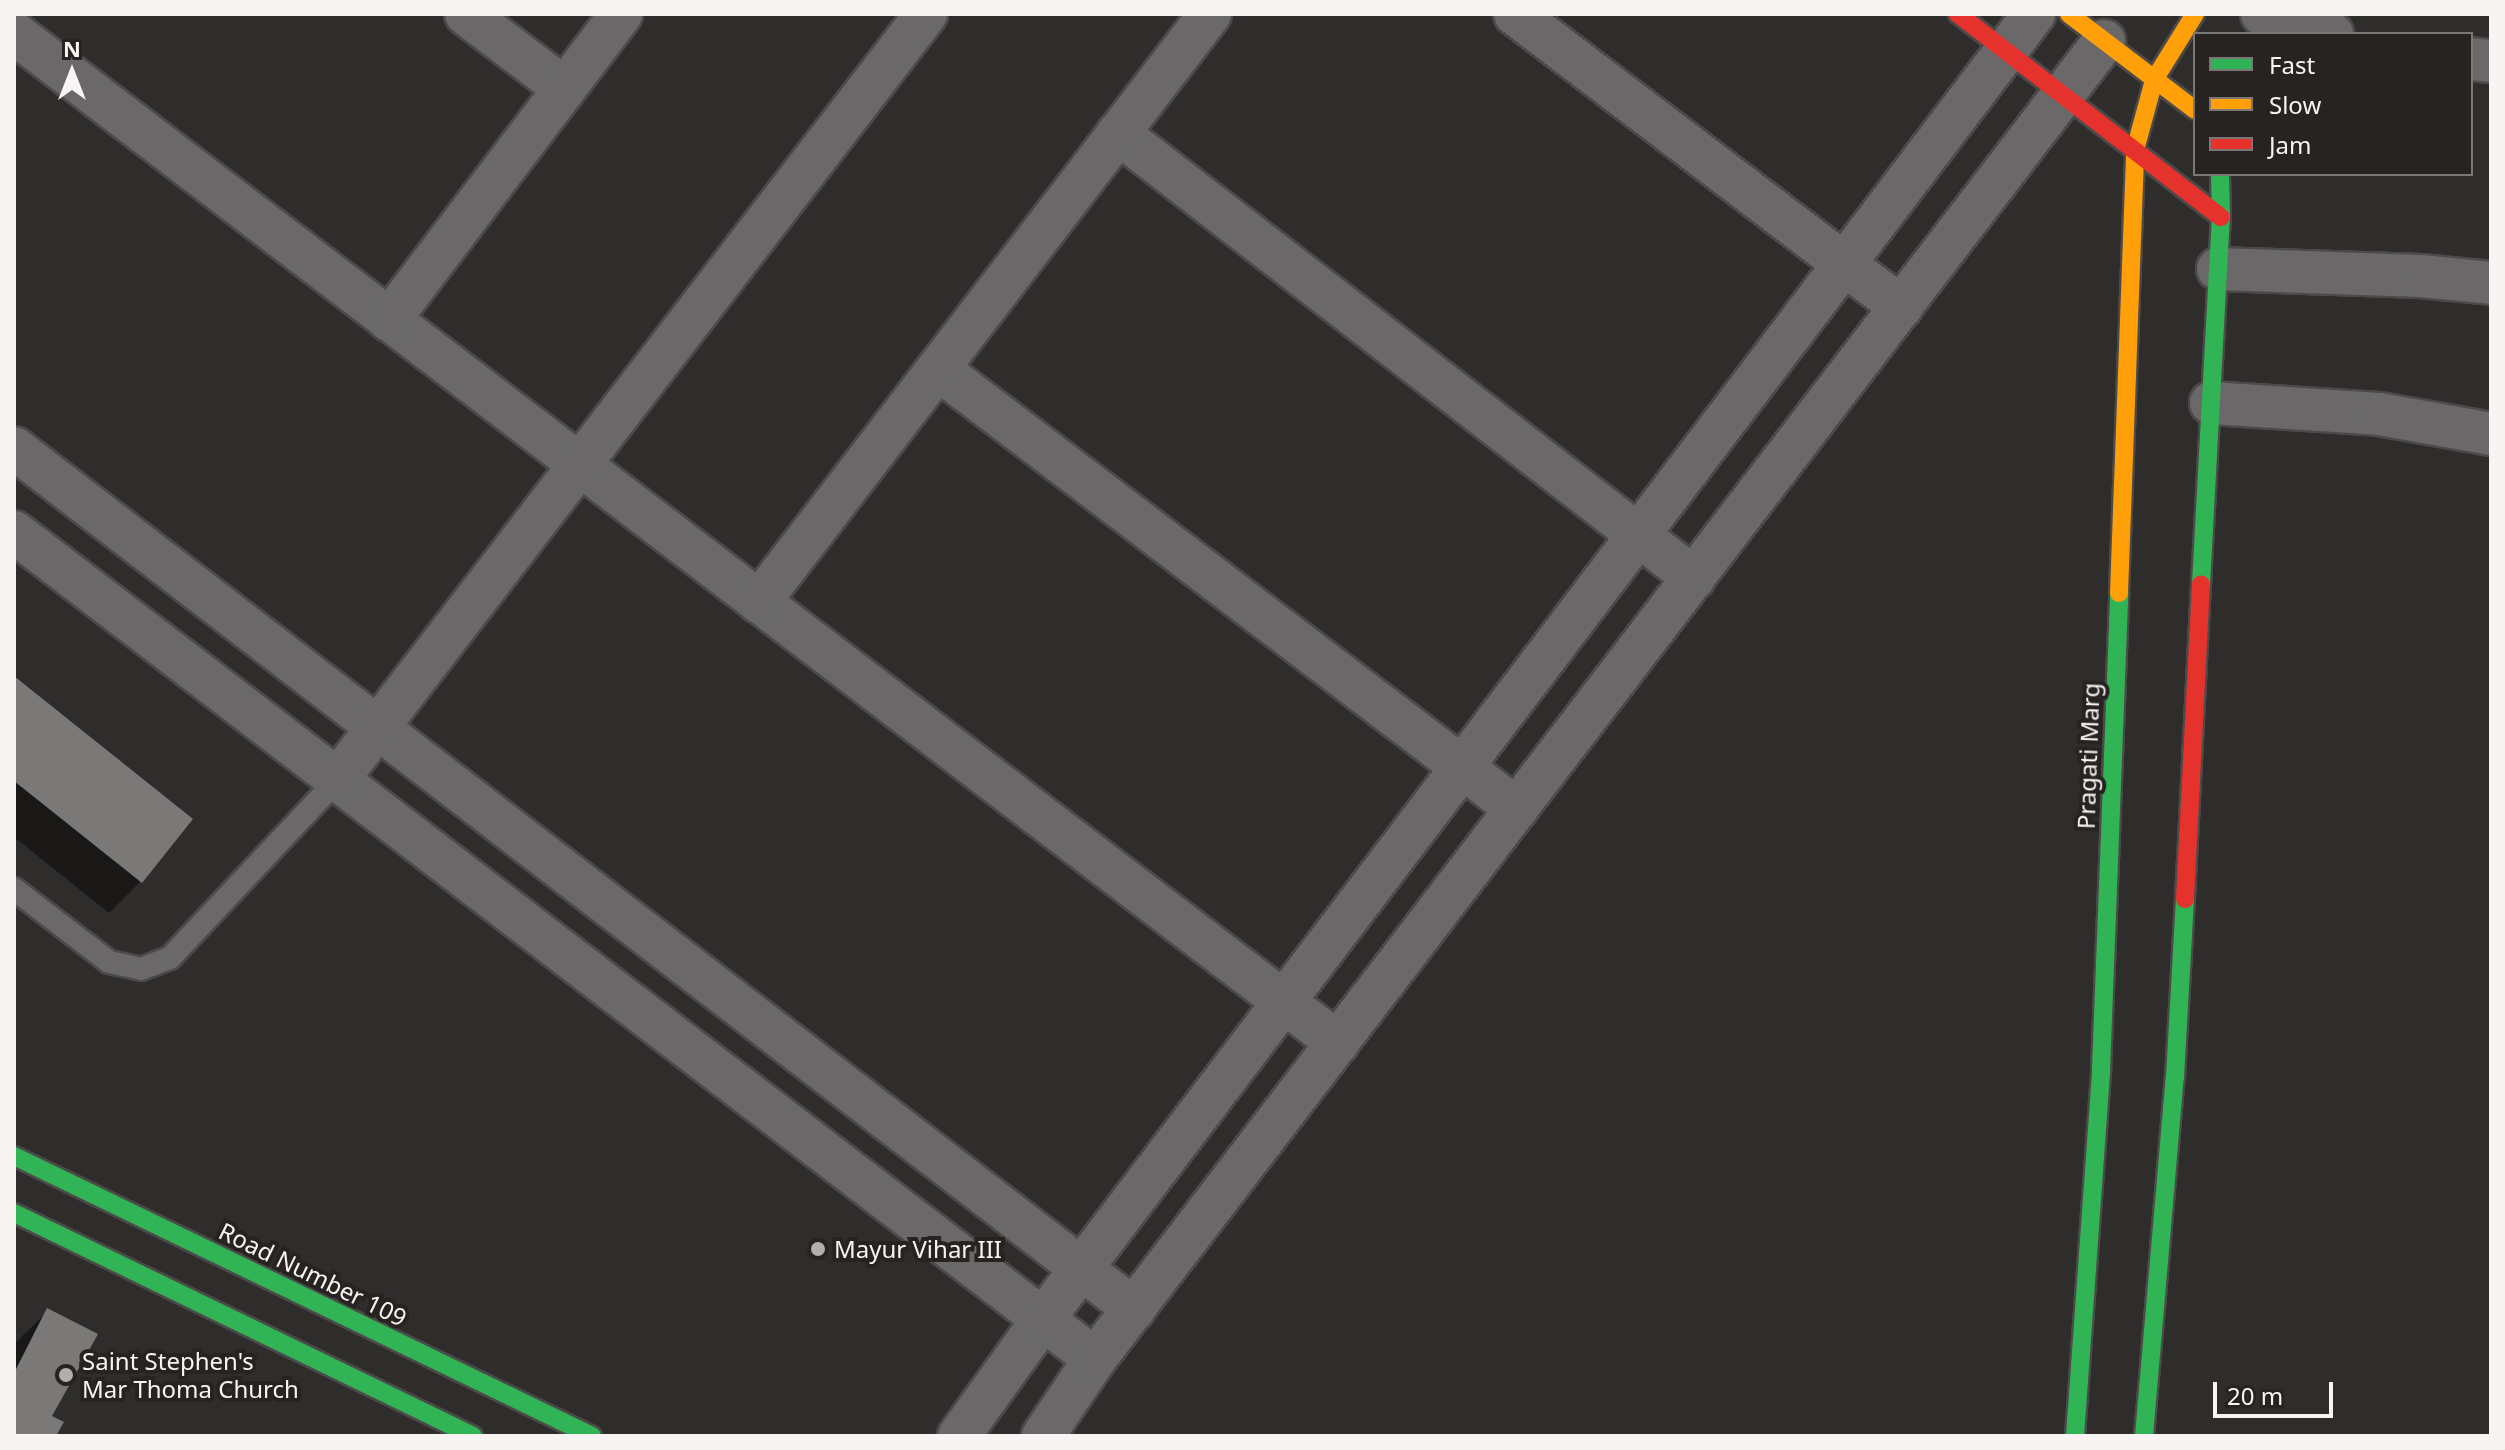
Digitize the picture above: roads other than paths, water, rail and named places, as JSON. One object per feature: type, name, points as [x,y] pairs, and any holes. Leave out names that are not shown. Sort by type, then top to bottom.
[{"type":"main road","points":[[1958,14],[2221,217]]},
{"type":"main road","points":[[2069,14],[2193,109]]},
{"type":"main road","name":"Pragati Marg","points":[[2075,1436],[2101,1069],[2135,150],[2154,80],[2196,14]]},
{"type":"main road","points":[[2144,1436],[2175,1077],[2221,217],[2220,176]]},
{"type":"main road","name":"Road Number 109","points":[[14,1156],[571,1432]]},
{"type":"main road","points":[[14,1213],[473,1436]]},
{"type":"street","points":[[466,14],[564,88]]},
{"type":"street","points":[[389,320],[621,14]]},
{"type":"street","points":[[338,779],[926,14]]},
{"type":"street","points":[[759,602],[1210,14]]},
{"type":"street","points":[[1515,14],[1901,307]]},
{"type":"street","points":[[959,1436],[1043,1319],[2034,14]]},
{"type":"street","points":[[2262,14],[2325,32]]},
{"type":"street","points":[[14,33],[1338,1043]]},
{"type":"street","points":[[1043,1436],[1095,1359],[2104,41]]},
{"type":"street","points":[[1118,133],[1694,578]]},
{"type":"street","points":[[2218,269],[2421,276],[2491,283]]},
{"type":"street","points":[[938,369],[1517,809]]},
{"type":"street","points":[[2211,403],[2379,414],[2491,434]]},
{"type":"street","points":[[14,448],[1134,1309]]},
{"type":"street","points":[[14,532],[1095,1359]]},
{"type":"lane","points":[[14,889],[109,962],[141,969],[170,958],[338,779]]},
{"type":"place","name":"Mayur Vihar III","points":[[818,1249]]},
{"type":"place","name":"Saint Stephen's Mar Thoma Church","points":[[66,1375]]}]
